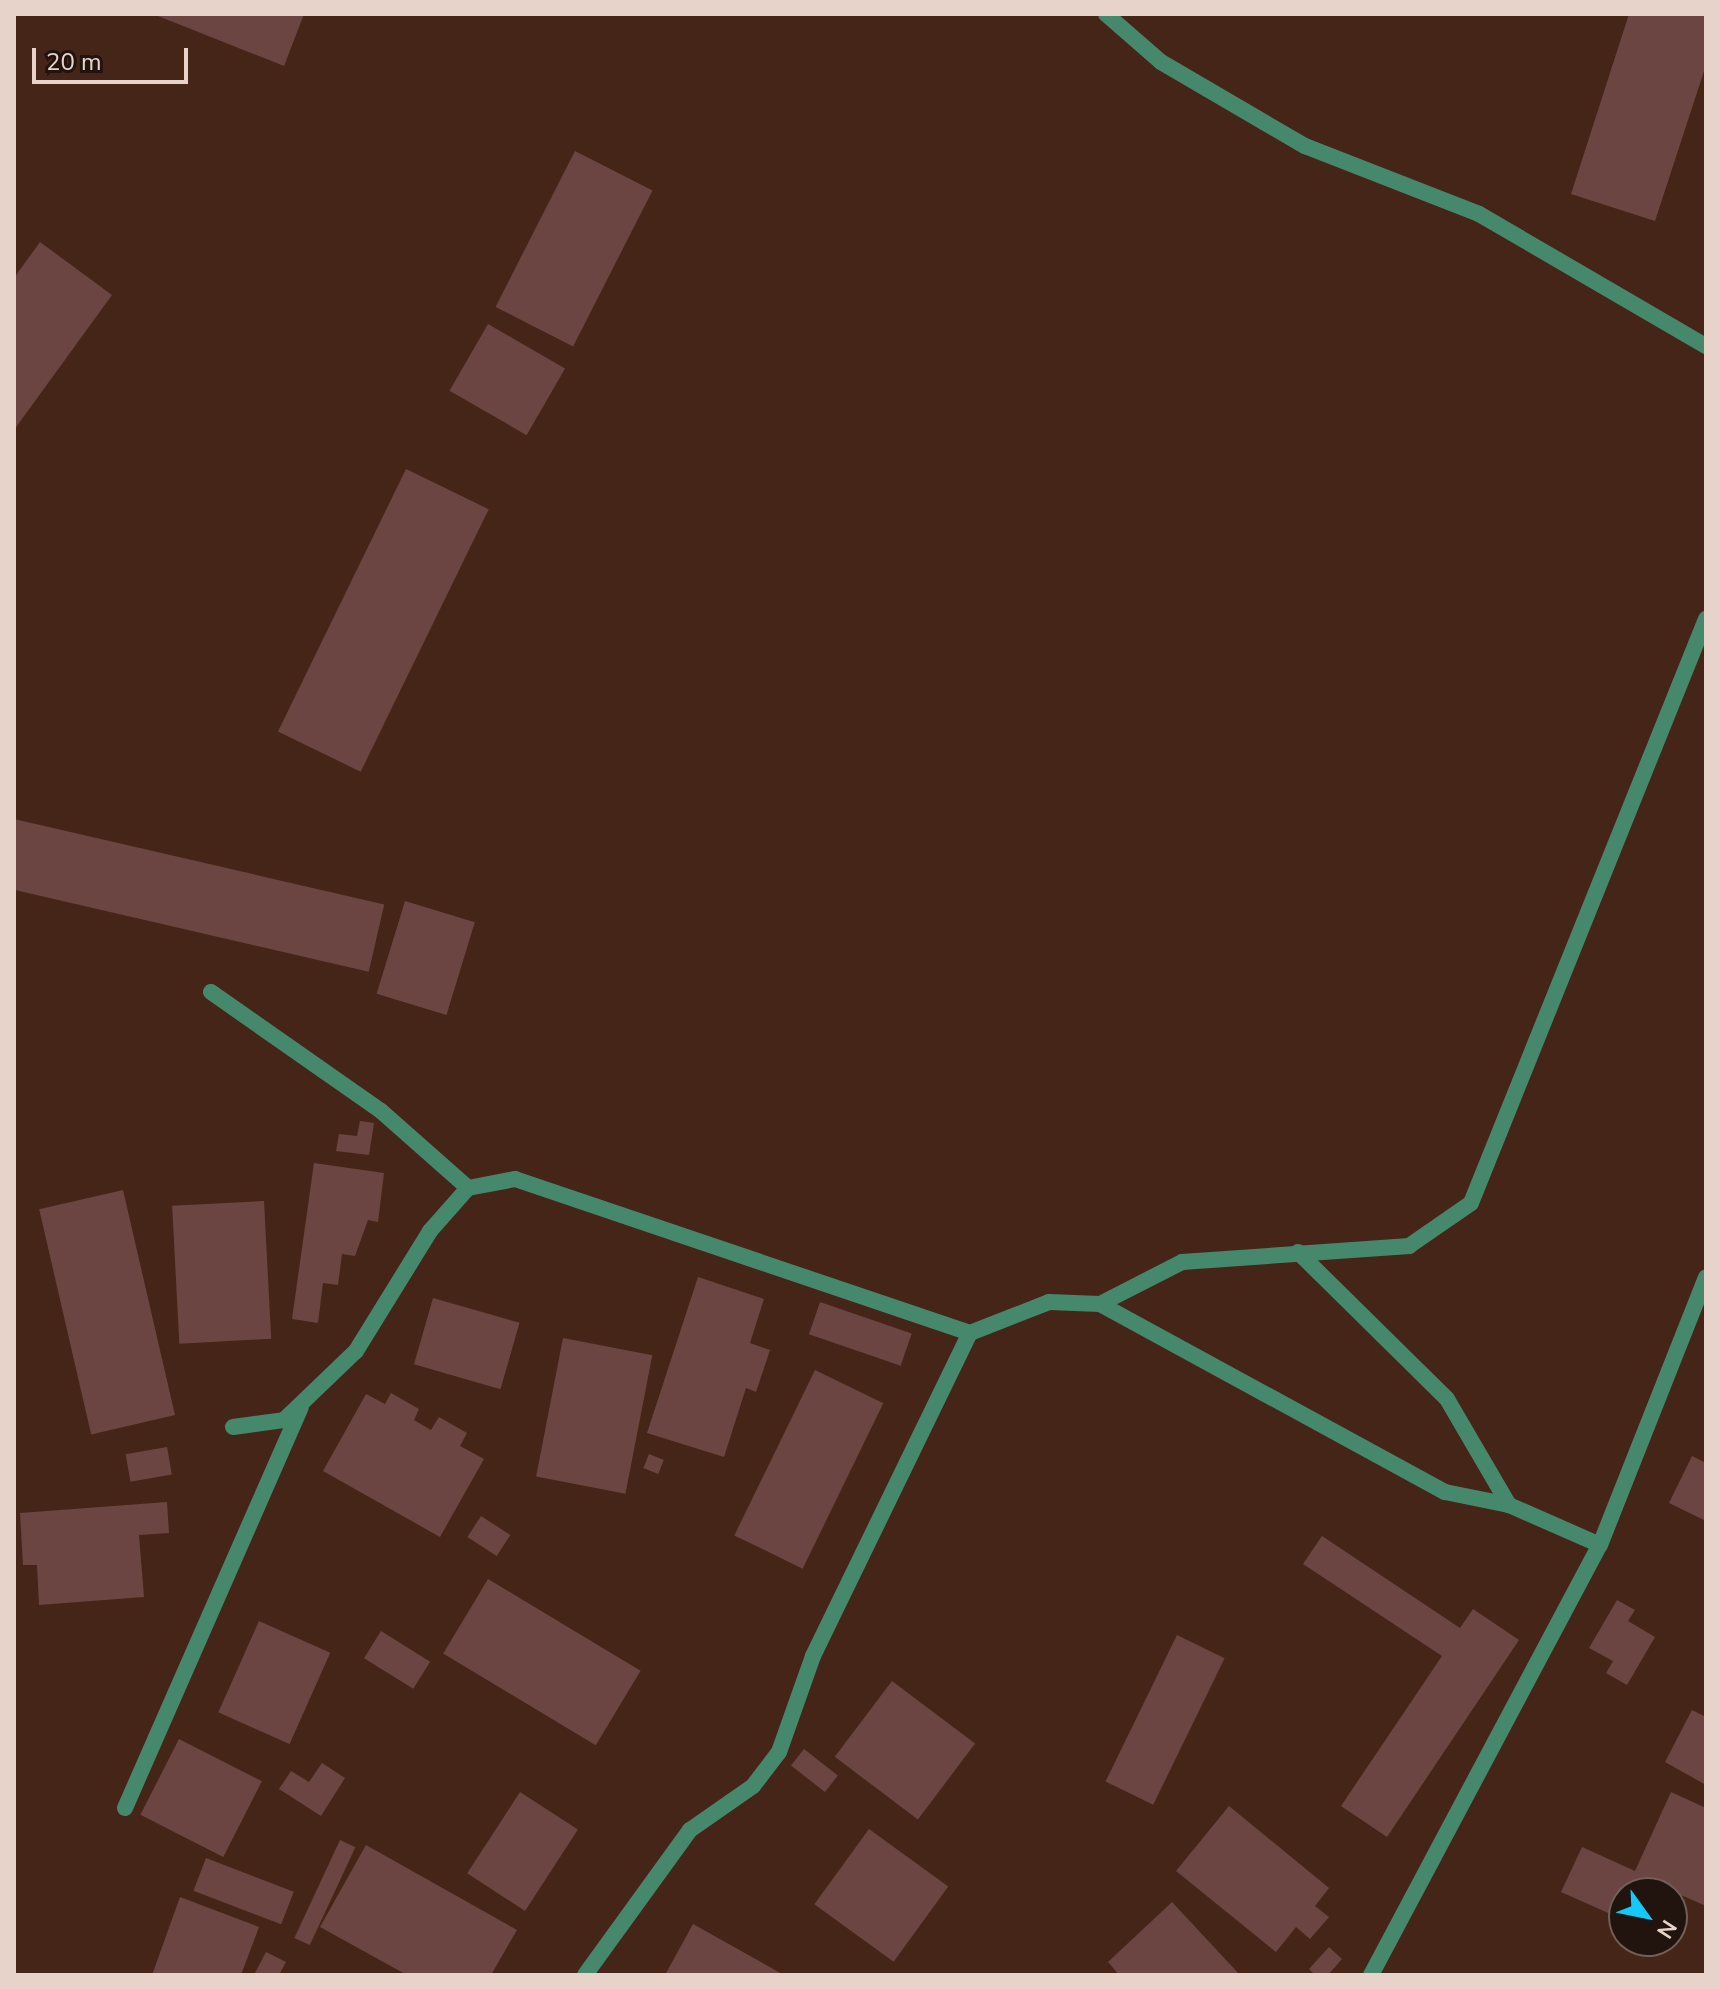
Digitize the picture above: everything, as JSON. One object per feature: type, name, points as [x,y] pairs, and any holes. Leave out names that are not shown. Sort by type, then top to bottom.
[{"type":"street","points":[[1106,14],[1161,62],[1305,146],[1479,214],[1706,346]]},
{"type":"street","points":[[1100,1304],[1182,1262],[1409,1246],[1471,1203],[1706,619]]},
{"type":"street","points":[[211,992],[381,1111],[468,1188]]},
{"type":"street","points":[[233,1427],[284,1420],[308,1392],[356,1351],[430,1231],[468,1188],[515,1179],[553,1189],[970,1333],[1049,1302],[1100,1304],[1445,1492],[1509,1505],[1600,1545]]},
{"type":"street","points":[[1298,1252],[1447,1399],[1509,1505]]},
{"type":"street","points":[[1371,1975],[1600,1545],[1706,1277]]},
{"type":"street","points":[[585,1975],[690,1830],[753,1786],[779,1752],[813,1656],[970,1333]]},
{"type":"street","points":[[125,1808],[308,1392]]},
{"type":"building","points":[[153,14],[304,14],[284,66]]},
{"type":"building","points":[[1629,14],[1706,14],[1706,65],[1655,221],[1571,194]]},
{"type":"building","points":[[575,151],[653,190],[573,346],[496,307]]},
{"type":"building","points":[[40,242],[112,295],[14,430],[14,278]]},
{"type":"building","points":[[488,324],[565,368],[527,435],[450,391]]},
{"type":"building","points":[[406,469],[489,509],[361,772],[278,731]]},
{"type":"building","points":[[14,819],[384,904],[369,972],[14,890]]},
{"type":"building","points":[[405,901],[475,922],[446,1015],[377,994]]},
{"type":"building","points":[[360,1121],[374,1123],[369,1155],[336,1151],[339,1134],[357,1136]]},
{"type":"building","points":[[314,1163],[384,1173],[378,1222],[368,1220],[355,1256],[342,1254],[338,1285],[323,1283],[318,1323],[292,1319]]},
{"type":"building","points":[[123,1190],[175,1415],[91,1434],[39,1209]]},
{"type":"building","points":[[264,1201],[271,1339],[179,1344],[172,1206]]},
{"type":"building","points":[[698,1277],[764,1299],[750,1343],[770,1350],[756,1392],[746,1388],[724,1457],[647,1433]]},
{"type":"building","points":[[433,1298],[520,1323],[500,1389],[414,1364]]},
{"type":"building","points":[[820,1302],[912,1334],[901,1366],[809,1334]]},
{"type":"building","points":[[563,1338],[652,1355],[625,1494],[536,1476]]},
{"type":"building","points":[[815,1370],[883,1403],[803,1569],[734,1535]]},
{"type":"building","points":[[391,1393],[419,1409],[414,1420],[431,1430],[439,1417],[467,1433],[460,1446],[484,1459],[440,1537],[323,1471],[366,1394],[385,1404]]},
{"type":"building","points":[[167,1447],[172,1475],[131,1482],[126,1454]]},
{"type":"building","points":[[649,1454],[664,1460],[658,1474],[643,1468]]},
{"type":"building","points":[[1692,1456],[1706,1463],[1706,1521],[1669,1503]]},
{"type":"building","points":[[167,1502],[169,1533],[139,1535],[144,1597],[39,1605],[37,1565],[23,1565],[20,1513]]},
{"type":"building","points":[[481,1516],[510,1535],[497,1556],[467,1537]]},
{"type":"building","points":[[1322,1536],[1460,1628],[1473,1609],[1519,1640],[1387,1837],[1341,1806],[1442,1656],[1303,1564]]},
{"type":"building","points":[[488,1579],[641,1671],[596,1745],[443,1654]]},
{"type":"building","points":[[1617,1600],[1635,1610],[1628,1621],[1655,1637],[1627,1685],[1606,1673],[1613,1661],[1589,1648]]},
{"type":"building","points":[[259,1621],[330,1653],[290,1744],[218,1712]]},
{"type":"building","points":[[381,1631],[430,1662],[413,1689],[364,1658]]},
{"type":"building","points":[[1177,1635],[1225,1658],[1153,1805],[1106,1782]]},
{"type":"building","points":[[892,1681],[975,1744],[918,1819],[835,1757]]},
{"type":"building","points":[[1692,1710],[1706,1717],[1706,1785],[1665,1762]]},
{"type":"building","points":[[179,1739],[262,1781],[223,1857],[140,1815]]},
{"type":"building","points":[[804,1749],[838,1775],[825,1792],[791,1766]]},
{"type":"building","points":[[322,1763],[345,1778],[321,1816],[279,1789],[291,1771],[309,1782]]},
{"type":"building","points":[[520,1792],[578,1830],[525,1911],[467,1873]]},
{"type":"building","points":[[1671,1792],[1706,1808],[1706,1906],[1688,1898],[1688,1877],[1608,1877],[1608,1913],[1561,1892],[1582,1847],[1635,1871]]},
{"type":"building","points":[[1229,1806],[1329,1888],[1315,1906],[1329,1917],[1310,1939],[1296,1927],[1276,1952],[1176,1871]]},
{"type":"building","points":[[869,1829],[948,1887],[894,1962],[814,1904]]},
{"type":"building","points":[[340,1840],[355,1847],[310,1945],[294,1938]]},
{"type":"building","points":[[366,1845],[517,1930],[491,1975],[407,1975],[320,1927]]},
{"type":"building","points":[[206,1858],[294,1892],[281,1924],[193,1891]]},
{"type":"building","points":[[180,1897],[259,1927],[241,1975],[152,1975]]},
{"type":"building","points":[[1172,1902],[1240,1975],[1119,1975],[1108,1962]]},
{"type":"building","points":[[693,1924],[784,1975],[665,1975]]},
{"type":"building","points":[[1329,1947],[1342,1959],[1328,1975],[1315,1975],[1309,1969]]},
{"type":"building","points":[[266,1952],[286,1962],[279,1975],[255,1973]]}]
